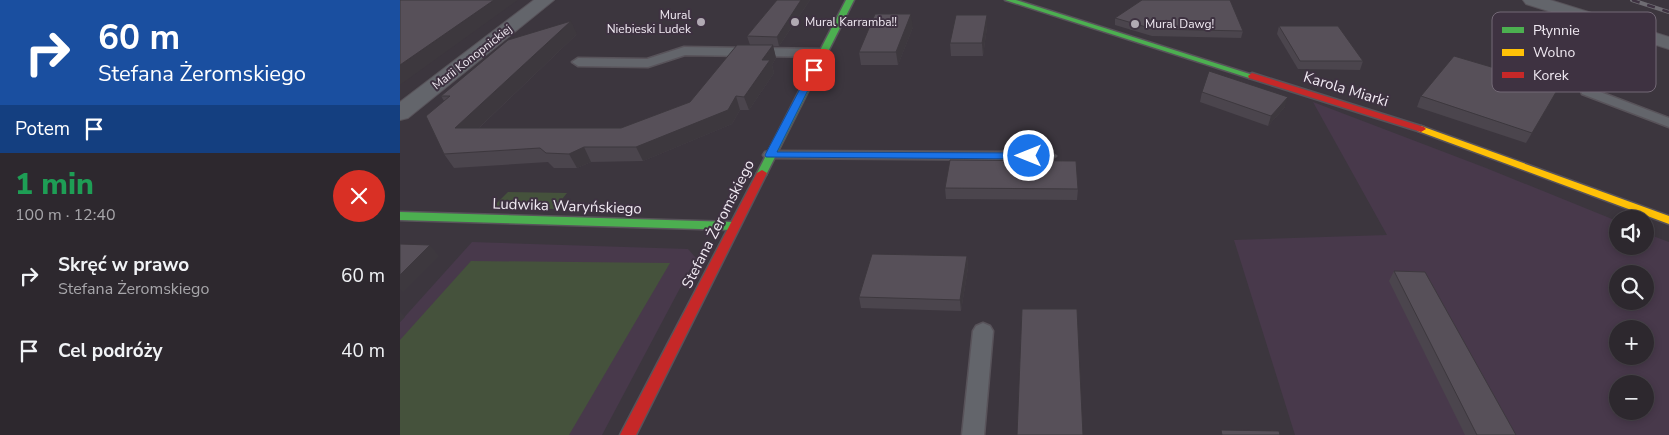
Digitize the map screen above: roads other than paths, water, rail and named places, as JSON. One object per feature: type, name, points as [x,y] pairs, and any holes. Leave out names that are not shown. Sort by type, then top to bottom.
[{"type":"street","name":"Marii Konopnickiej","points":[[400,113],[544,0]]},
{"type":"street","name":"Stefana Żeromskiego","points":[[628,435],[850,0]]},
{"type":"street","name":"Karola Miarki","points":[[1009,0],[1445,136],[1669,220]]},
{"type":"street","points":[[1532,0],[1570,12]]},
{"type":"street","points":[[1656,39],[1669,43]]},
{"type":"street","name":"Ludwika Waryńskiego","points":[[400,216],[733,226]]},
{"type":"lane","points":[[578,62],[648,63],[684,51],[823,53]]},
{"type":"lane","points":[[1589,92],[1669,124]]},
{"type":"lane","points":[[770,155],[1049,156]]},
{"type":"lane","points":[[973,435],[982,331]]},
{"type":"railway","points":[[1632,0],[1669,12]]},
{"type":"place","name":"Mural Niebieski Ludek","points":[[701,22]]},
{"type":"place","name":"Mural Karramba!!","points":[[795,22]]},
{"type":"place","name":"Mural Dawg!","points":[[1135,24]]}]
